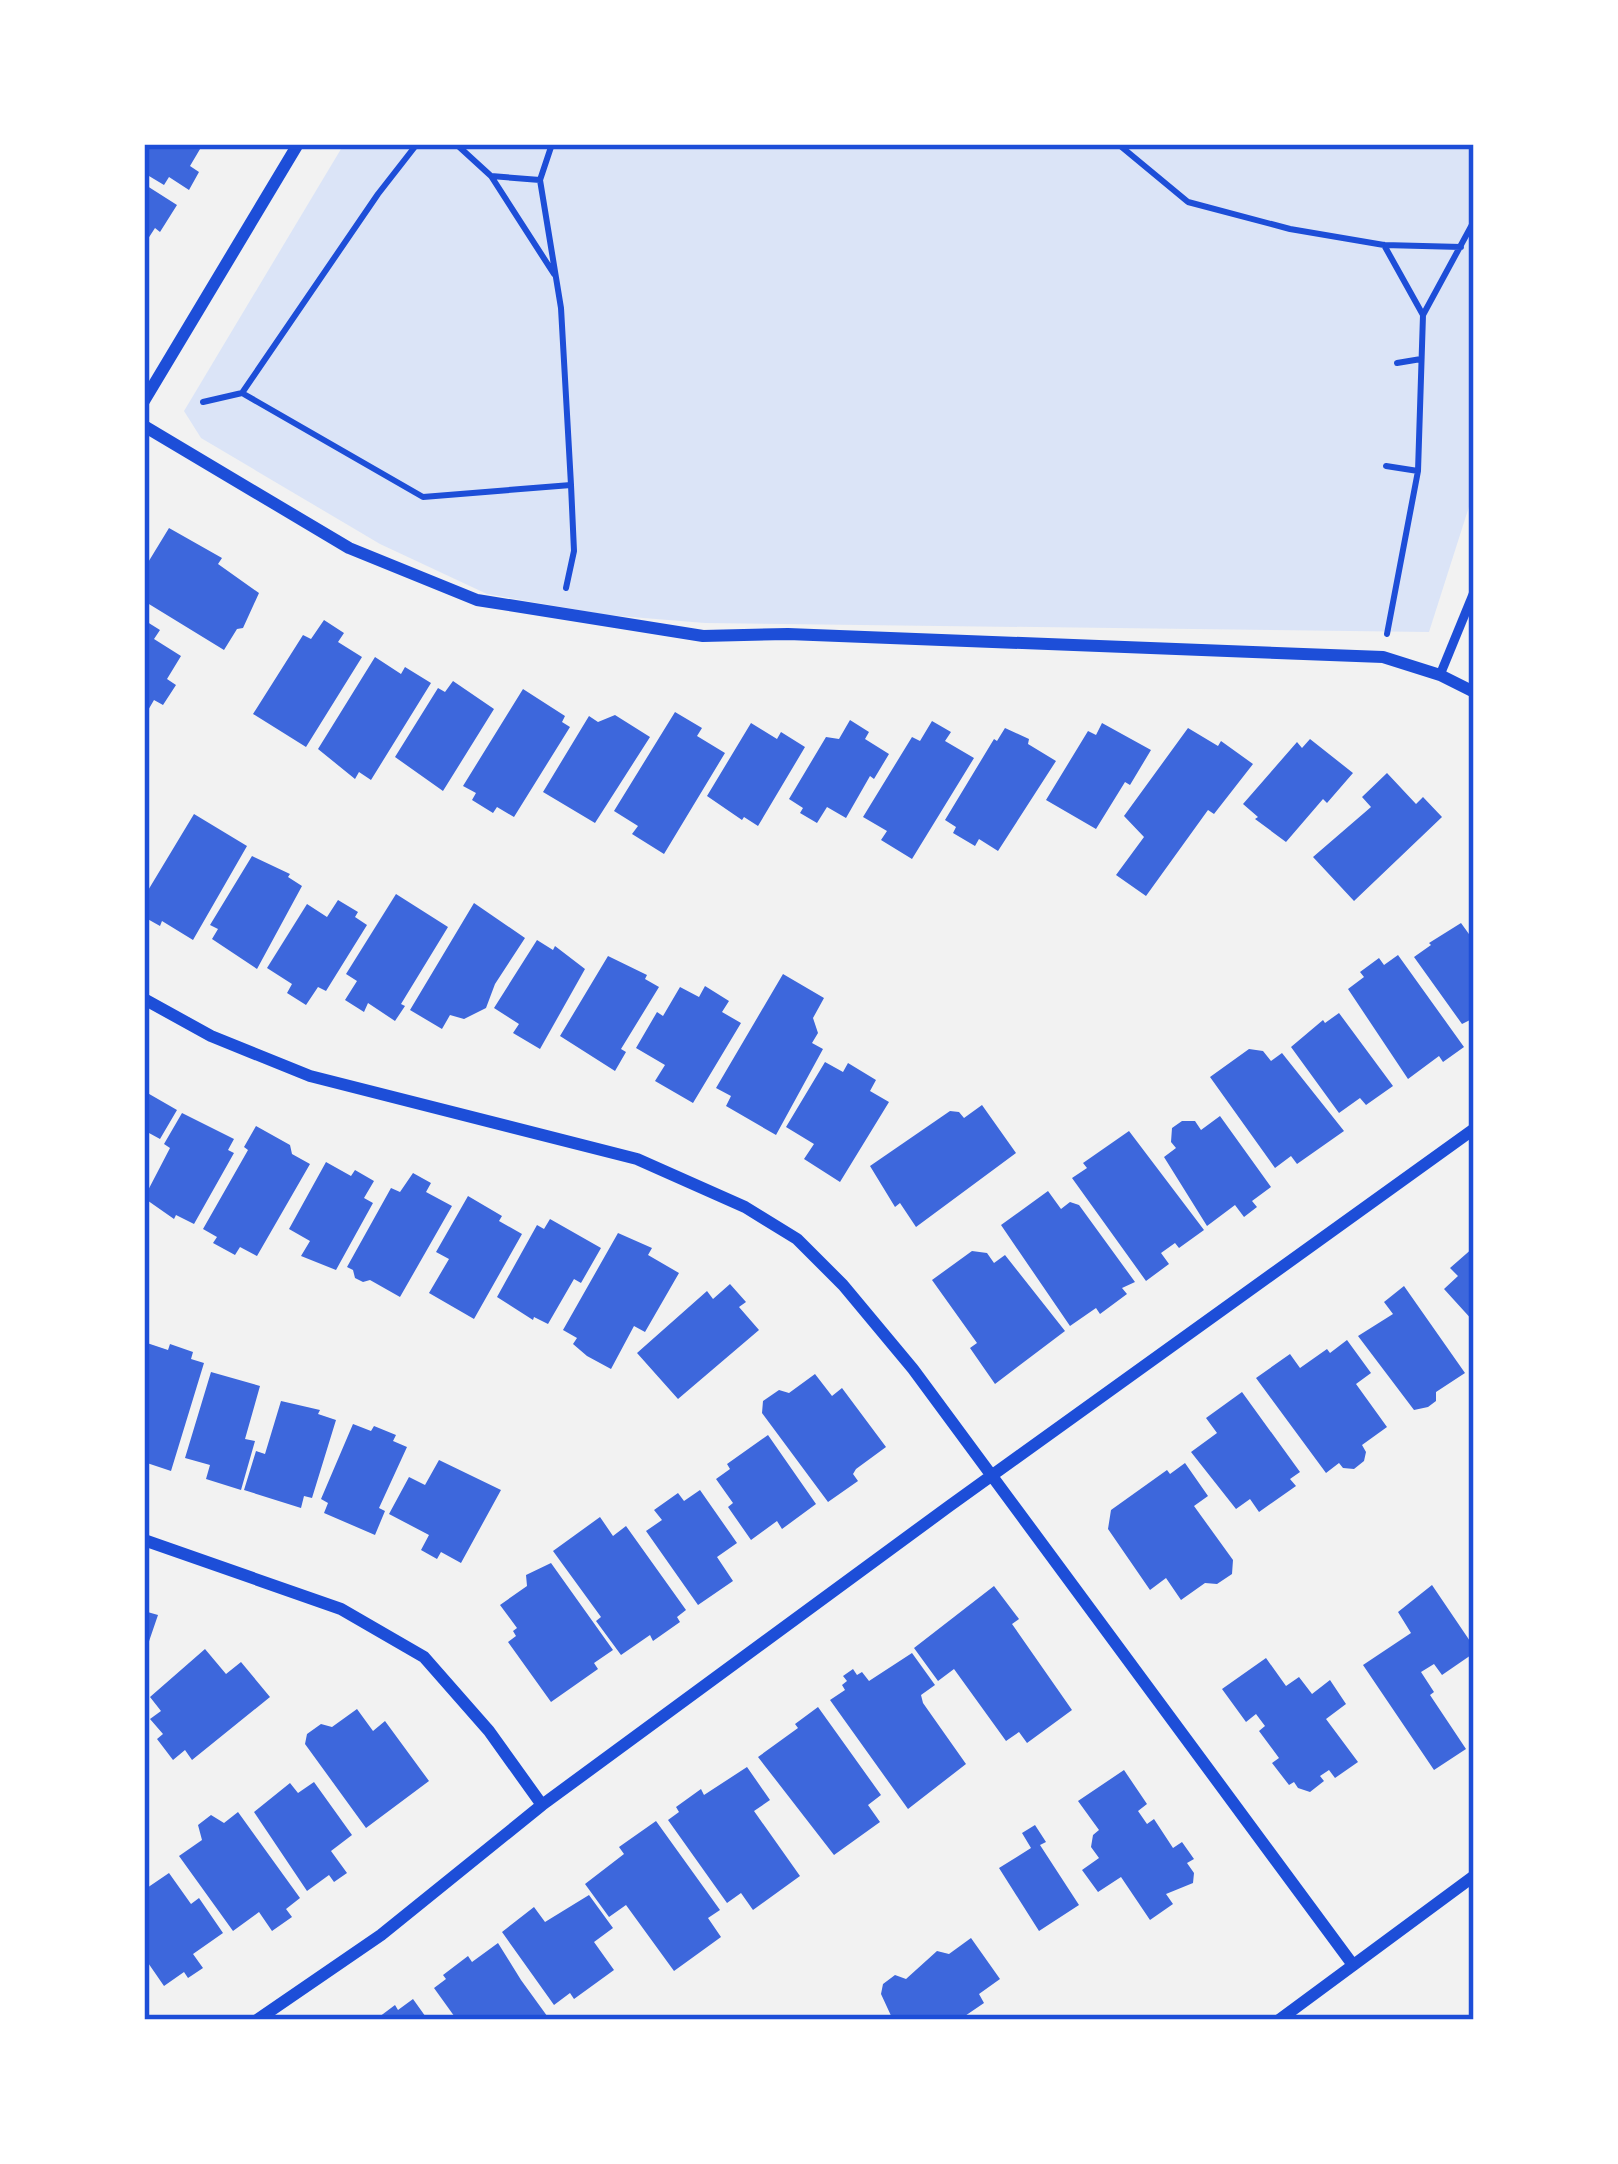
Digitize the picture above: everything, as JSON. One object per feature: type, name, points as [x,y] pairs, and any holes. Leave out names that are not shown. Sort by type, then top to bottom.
[{"type":"street","points":[[144,400],[298,144]]},
{"type":"street","points":[[144,425],[349,548],[477,600],[703,637],[788,634],[1382,657],[1440,675],[1474,692]]},
{"type":"street","points":[[144,999],[211,1036],[310,1076],[637,1159],[745,1207],[797,1239],[913,1370],[1353,1965]]},
{"type":"street","points":[[256,2020],[380,1935],[542,1805],[992,1475],[1474,1129]]},
{"type":"street","points":[[144,1540],[341,1609],[424,1657],[489,1731],[542,1805]]},
{"type":"street","points":[[1280,2020],[1474,1876]]},
{"type":"lane","points":[[1440,675],[1474,592]]},
{"type":"path","points":[[203,402],[242,393],[417,144]]},
{"type":"path","points":[[457,144],[491,176],[556,278]]},
{"type":"path","points":[[552,144],[540,180],[556,278],[574,551],[561,614]]},
{"type":"path","points":[[1118,144],[1188,202],[1289,229],[1384,245],[1461,247]]},
{"type":"path","points":[[491,176],[540,180]]},
{"type":"path","points":[[1382,657],[1418,472],[1423,315],[1474,221]]},
{"type":"path","points":[[1384,245],[1423,315]]},
{"type":"path","points":[[1397,363],[1421,359]]},
{"type":"path","points":[[242,393],[423,497],[571,485]]},
{"type":"path","points":[[1386,466],[1418,472]]},
{"type":"shaded area","points":[[344,144],[1474,144],[1474,491],[1429,632],[705,623],[607,615],[487,594],[380,544],[201,438],[184,411]]},
{"type":"building","points":[[144,144],[203,144],[190,166],[199,172],[189,190],[169,177],[164,185],[144,173]]},
{"type":"building","points":[[144,184],[177,205],[160,232],[155,228],[144,245]]},
{"type":"building","points":[[169,528],[222,558],[218,564],[259,593],[243,628],[237,629],[224,650],[144,601],[144,569]]},
{"type":"building","points":[[144,620],[160,630],[154,639],[181,656],[167,679],[176,685],[163,705],[154,700],[147,712]]},
{"type":"building","points":[[324,620],[344,633],[338,642],[362,657],[306,747],[253,714],[303,635],[311,639]]},
{"type":"building","points":[[375,657],[401,674],[405,667],[431,683],[371,780],[359,772],[355,779],[318,749]]},
{"type":"building","points":[[453,681],[494,709],[443,791],[395,757],[438,688],[445,692]]},
{"type":"building","points":[[523,689],[565,716],[562,722],[570,727],[514,817],[497,807],[493,813],[472,800],[476,793],[463,786]]},
{"type":"building","points":[[675,712],[702,728],[697,736],[725,753],[664,854],[632,834],[638,826],[614,811]]},
{"type":"building","points":[[615,715],[650,737],[595,823],[543,792],[589,716],[598,722]]},
{"type":"building","points":[[850,720],[869,732],[865,739],[889,754],[846,818],[827,807],[817,823],[789,799],[826,737],[839,739]]},
{"type":"building","points":[[932,721],[951,732],[945,741],[974,758],[912,859],[881,840],[887,831],[863,817],[912,737],[920,741]]},
{"type":"building","points":[[751,723],[777,739],[781,732],[805,747],[758,826],[707,796]]},
{"type":"building","points":[[1102,723],[1151,750],[1096,829],[1046,800],[1088,731],[1096,735]]},
{"type":"building","points":[[1005,728],[1029,739],[1028,744],[1056,761],[998,851],[979,839],[975,846],[953,833],[956,827],[945,820]]},
{"type":"building","points":[[1188,728],[1218,746],[1221,741],[1253,764],[1214,814],[1208,810],[1146,896],[1116,875],[1144,837],[1124,816]]},
{"type":"building","points":[[1310,739],[1353,773],[1286,842],[1243,804],[1297,742],[1302,748]]},
{"type":"building","points":[[1387,773],[1416,804],[1423,797],[1442,817],[1354,901],[1313,857],[1371,807],[1362,797]]},
{"type":"building","points":[[194,814],[247,846],[193,940],[162,921],[160,926],[144,917],[144,897]]},
{"type":"building","points":[[252,856],[290,874],[302,886],[257,969],[212,939],[218,929],[210,925]]},
{"type":"building","points":[[396,894],[448,927],[395,1021],[368,1003],[364,1012],[345,1000],[357,981],[346,974]]},
{"type":"building","points":[[338,900],[358,912],[355,917],[367,925],[326,991],[318,987],[306,1005],[287,993],[292,984],[267,968],[307,904],[327,917]]},
{"type":"building","points":[[474,903],[525,938],[495,984],[486,1008],[464,1019],[450,1015],[442,1029],[410,1010]]},
{"type":"building","points":[[1461,923],[1474,941],[1474,1018],[1462,1024],[1414,957]]},
{"type":"building","points":[[537,940],[553,950],[555,946],[585,969],[540,1049],[513,1033],[519,1024],[494,1008]]},
{"type":"building","points":[[1398,955],[1464,1047],[1443,1062],[1439,1056],[1408,1079],[1348,989],[1379,958],[1384,965]]},
{"type":"building","points":[[608,956],[647,975],[645,979],[659,987],[621,1049],[626,1052],[615,1071],[560,1036]]},
{"type":"building","points":[[783,974],[824,998],[813,1018],[818,1033],[812,1043],[823,1049],[776,1135],[726,1106],[731,1096],[716,1088]]},
{"type":"building","points":[[705,986],[729,1001],[722,1012],[741,1023],[693,1103],[655,1081],[665,1065],[636,1048],[657,1012],[663,1016],[680,987],[699,997]]},
{"type":"building","points":[[1339,1013],[1393,1086],[1366,1105],[1360,1098],[1339,1113],[1291,1047]]},
{"type":"building","points":[[1249,1049],[1263,1051],[1271,1061],[1282,1053],[1344,1131],[1297,1164],[1291,1156],[1275,1168],[1210,1077]]},
{"type":"building","points":[[825,1062],[843,1072],[848,1063],[876,1080],[870,1091],[889,1102],[840,1182],[804,1159],[814,1144],[786,1127]]},
{"type":"building","points":[[144,1091],[177,1110],[160,1139],[149,1133],[144,1142]]},
{"type":"building","points":[[982,1105],[1016,1153],[916,1227],[900,1203],[895,1207],[870,1166],[950,1111],[964,1118]]},
{"type":"building","points":[[182,1113],[234,1139],[228,1150],[234,1153],[194,1224],[176,1215],[174,1219],[144,1198],[170,1148],[164,1144]]},
{"type":"building","points":[[1220,1116],[1271,1187],[1252,1201],[1257,1207],[1244,1217],[1235,1205],[1207,1226],[1164,1157],[1176,1148],[1171,1142],[1172,1128],[1182,1121],[1195,1121],[1201,1130]]},
{"type":"building","points":[[256,1126],[290,1145],[292,1154],[310,1164],[257,1256],[240,1247],[235,1255],[213,1243],[217,1237],[203,1229],[248,1150],[244,1147]]},
{"type":"building","points":[[1129,1131],[1204,1230],[1179,1248],[1175,1243],[1161,1253],[1169,1264],[1146,1281],[1072,1178],[1087,1168],[1083,1163]]},
{"type":"building","points":[[326,1162],[351,1176],[355,1170],[374,1181],[364,1198],[373,1203],[336,1270],[301,1256],[310,1241],[289,1229]]},
{"type":"building","points":[[413,1173],[431,1183],[426,1192],[452,1206],[400,1297],[370,1280],[355,1278],[347,1267],[391,1188],[400,1192]]},
{"type":"building","points":[[1048,1191],[1061,1209],[1070,1202],[1079,1205],[1135,1282],[1122,1288],[1127,1294],[1100,1314],[1096,1308],[1070,1326],[1001,1225]]},
{"type":"building","points":[[468,1196],[522,1234],[474,1319],[429,1293],[449,1259],[436,1252]]},
{"type":"building","points":[[550,1219],[601,1248],[581,1283],[574,1279],[548,1324],[497,1297],[537,1225],[544,1229]]},
{"type":"building","points":[[618,1233],[652,1248],[648,1255],[679,1273],[645,1332],[634,1326],[611,1369],[587,1356],[573,1344],[577,1338],[563,1330]]},
{"type":"building","points":[[1474,1247],[1474,1322],[1444,1289],[1458,1276],[1450,1268]]},
{"type":"building","points":[[972,1251],[987,1253],[994,1263],[1005,1255],[1065,1331],[995,1384],[970,1348],[977,1343],[932,1280]]},
{"type":"building","points":[[730,1284],[746,1302],[739,1307],[759,1330],[678,1399],[637,1353],[707,1291],[713,1299]]},
{"type":"building","points":[[1404,1286],[1465,1373],[1436,1392],[1436,1401],[1428,1407],[1414,1410],[1358,1336],[1393,1314],[1384,1302]]},
{"type":"building","points":[[1347,1340],[1371,1373],[1356,1384],[1387,1427],[1362,1445],[1364,1461],[1354,1469],[1339,1463],[1326,1473],[1256,1378],[1290,1354],[1300,1368]]},
{"type":"building","points":[[147,1343],[193,1352],[191,1359],[204,1363],[171,1471],[144,1462]]},
{"type":"building","points":[[211,1372],[260,1386],[245,1439],[255,1441],[241,1490],[206,1479],[210,1465],[185,1458]]},
{"type":"building","points":[[815,1374],[832,1396],[842,1388],[886,1447],[856,1469],[853,1474],[858,1481],[828,1502],[762,1413],[763,1401],[779,1390],[789,1393]]},
{"type":"building","points":[[1242,1392],[1300,1472],[1290,1479],[1296,1486],[1259,1512],[1250,1499],[1236,1509],[1191,1452],[1217,1433],[1206,1418]]},
{"type":"building","points":[[281,1401],[320,1410],[318,1414],[336,1420],[312,1498],[304,1496],[301,1508],[244,1490],[256,1451],[265,1454]]},
{"type":"building","points":[[353,1424],[396,1435],[393,1441],[407,1447],[379,1508],[385,1511],[375,1535],[324,1513],[328,1503],[321,1499]]},
{"type":"building","points":[[768,1435],[816,1504],[782,1529],[777,1521],[751,1540],[716,1479],[730,1469],[727,1464]]},
{"type":"building","points":[[439,1460],[501,1490],[461,1563],[441,1552],[437,1559],[421,1550],[429,1535],[389,1514],[409,1477],[425,1485]]},
{"type":"building","points":[[1185,1463],[1208,1496],[1194,1506],[1233,1560],[1232,1574],[1217,1584],[1205,1583],[1181,1600],[1166,1578],[1150,1590],[1108,1529],[1111,1510],[1167,1470],[1170,1474]]},
{"type":"building","points":[[700,1490],[737,1543],[717,1557],[733,1581],[698,1605],[646,1531],[662,1520],[654,1510],[678,1493],[684,1501]]},
{"type":"building","points":[[600,1517],[613,1536],[626,1526],[686,1610],[677,1617],[680,1622],[653,1641],[650,1635],[621,1655],[596,1621],[601,1617],[553,1551]]},
{"type":"building","points":[[551,1563],[613,1650],[594,1663],[598,1669],[551,1702],[508,1642],[517,1628],[500,1605],[527,1586],[526,1575]]},
{"type":"building","points":[[1432,1585],[1474,1647],[1474,1653],[1442,1675],[1434,1664],[1421,1672],[1434,1692],[1430,1695],[1466,1749],[1434,1770],[1363,1665],[1411,1633],[1398,1612]]},
{"type":"building","points":[[994,1586],[1019,1619],[1012,1624],[1072,1710],[1027,1743],[1019,1732],[1006,1741],[954,1669],[938,1681],[914,1648]]},
{"type":"building","points":[[144,1611],[158,1615],[145,1653],[144,1653]]},
{"type":"building","points":[[205,1649],[226,1674],[241,1662],[270,1697],[192,1760],[185,1750],[173,1760],[157,1739],[163,1734],[150,1719],[161,1711],[150,1697]]},
{"type":"building","points":[[912,1653],[935,1685],[921,1695],[923,1703],[966,1764],[908,1809],[830,1700],[845,1690],[843,1676],[853,1669],[869,1681]]},
{"type":"building","points":[[1266,1658],[1286,1686],[1299,1677],[1312,1694],[1330,1680],[1346,1704],[1326,1719],[1358,1762],[1335,1778],[1329,1770],[1310,1792],[1294,1782],[1289,1785],[1272,1763],[1279,1758],[1259,1731],[1265,1726],[1256,1714],[1246,1722],[1222,1689]]},
{"type":"building","points":[[818,1707],[881,1795],[868,1805],[880,1822],[834,1855],[758,1757]]},
{"type":"building","points":[[357,1709],[373,1731],[385,1721],[429,1781],[366,1828],[305,1744],[307,1734],[321,1724],[332,1727]]},
{"type":"building","points":[[747,1767],[770,1800],[754,1811],[800,1876],[753,1910],[741,1893],[727,1903],[668,1820],[679,1812],[676,1807],[701,1789],[704,1795]]},
{"type":"building","points":[[1124,1770],[1147,1804],[1138,1811],[1147,1824],[1154,1819],[1173,1848],[1182,1842],[1194,1859],[1187,1863],[1194,1873],[1193,1883],[1166,1894],[1173,1904],[1150,1920],[1121,1877],[1098,1892],[1082,1870],[1099,1858],[1091,1847],[1099,1830],[1078,1801]]},
{"type":"building","points":[[314,1782],[352,1835],[331,1851],[347,1873],[334,1882],[329,1875],[307,1891],[254,1812],[290,1783],[298,1793]]},
{"type":"building","points":[[238,1812],[300,1898],[286,1909],[292,1917],[272,1931],[259,1912],[233,1931],[179,1856],[202,1840],[198,1825],[211,1815],[224,1823]]},
{"type":"building","points":[[656,1821],[720,1910],[708,1918],[721,1937],[674,1971],[626,1905],[609,1917],[585,1884],[624,1854],[619,1847]]},
{"type":"building","points":[[1035,1825],[1046,1842],[1040,1845],[1079,1905],[1039,1931],[999,1868],[1031,1848],[1022,1833]]},
{"type":"building","points":[[169,1873],[191,1904],[199,1898],[223,1933],[193,1954],[203,1968],[188,1978],[184,1972],[164,1986],[144,1957],[144,1890]]},
{"type":"building","points":[[589,1895],[613,1928],[594,1942],[614,1970],[574,1999],[570,1993],[554,2005],[502,1932],[534,1907],[545,1922]]},
{"type":"building","points":[[971,1938],[1000,1979],[979,1994],[984,2003],[959,2020],[893,2020],[881,1994],[883,1984],[895,1975],[906,1979],[937,1951],[949,1954]]},
{"type":"building","points":[[498,1943],[550,2020],[457,2020],[434,1988],[468,1956],[472,1962]]},
{"type":"building","points":[[413,1999],[428,2020],[375,2020],[395,2005],[398,2010]]}]
